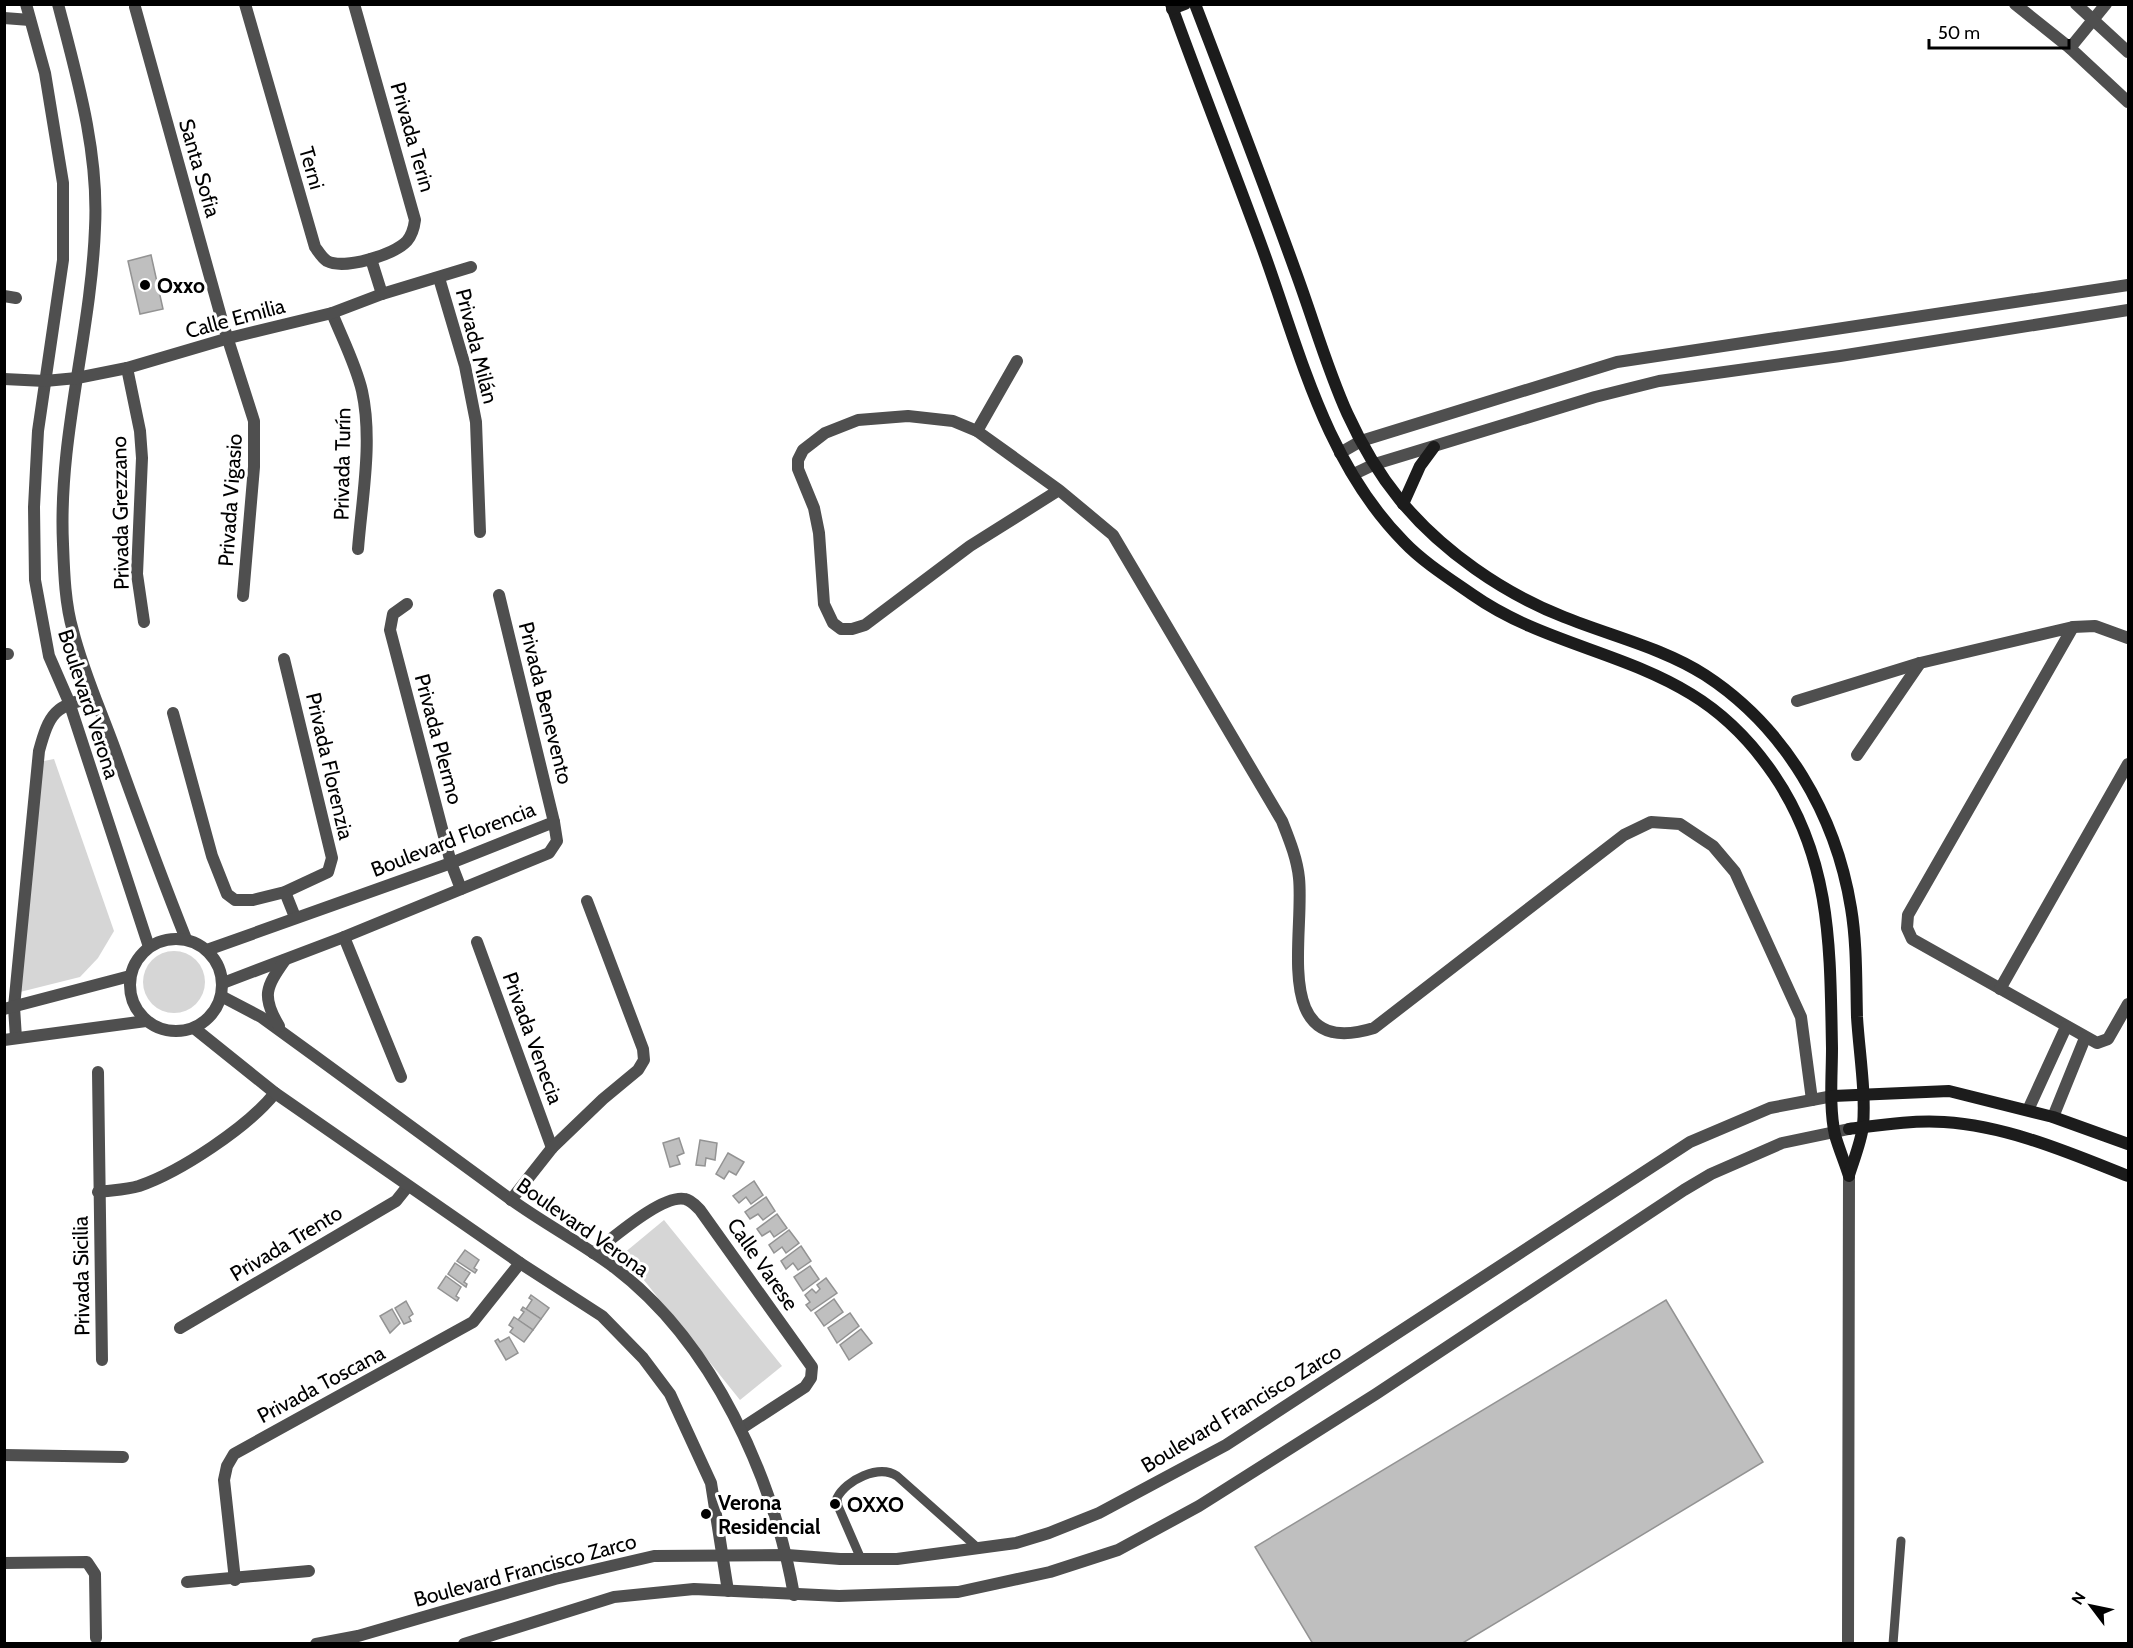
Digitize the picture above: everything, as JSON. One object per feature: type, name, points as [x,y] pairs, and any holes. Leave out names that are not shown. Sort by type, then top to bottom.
[{"type":"main road","points":[[1185,4],[1172,7],[1272,274],[1315,402],[1340,453],[1371,501],[1404,543],[1476,598],[1553,638],[1649,674],[1691,694],[1749,742],[1775,776],[1806,832],[1820,875],[1828,922],[1835,1132],[1849,1176]]},
{"type":"main road","points":[[1195,4],[1287,245],[1337,392],[1361,441],[1403,504],[1446,545],[1489,578],[1562,616],[1659,652],[1704,674],[1767,726],[1795,763],[1828,822],[1843,869],[1852,911],[1863,1127],[1849,1176]]},
{"type":"main road","points":[[1403,504],[1420,466],[1434,447]]},
{"type":"main road","name":"Boulevard Francisco Zarco","points":[[1833,1096],[1949,1091],[2053,1117],[2128,1144]]},
{"type":"main road","points":[[1849,1129],[1893,1122],[1946,1122],[1995,1129],[2128,1176]]},
{"type":"street","name":"Boulevard Verona","points":[[26,4],[45,73],[63,183],[63,260],[38,431],[34,507],[35,580],[49,656],[69,702],[149,947]]},
{"type":"street","name":"Boulevard Verona","points":[[58,4],[88,132],[95,189],[95,228],[78,378],[67,436],[63,543],[72,628],[94,698],[186,939]]},
{"type":"street","name":"Terni","points":[[246,4],[315,247],[328,261],[339,264],[371,259]]},
{"type":"street","name":"Privada Terin","points":[[354,4],[415,220],[414,230],[408,240],[400,247],[371,259]]},
{"type":"street","points":[[2015,4],[2070,48],[2128,102]]},
{"type":"street","points":[[2076,4],[2128,52]]},
{"type":"street","points":[[2070,48],[2106,4]]},
{"type":"street","name":"Santa Sofia","points":[[135,7],[229,338]]},
{"type":"street","points":[[4,18],[30,20]]},
{"type":"street","points":[[371,259],[382,294]]},
{"type":"street","name":"Calle Emilia","points":[[4,379],[45,381],[78,378],[127,368],[229,338],[332,313],[382,294],[471,267]]},
{"type":"street","name":"Privada Milán","points":[[439,278],[465,366],[476,422],[480,532]]},
{"type":"street","points":[[1340,453],[1361,441],[1617,362],[2128,285]]},
{"type":"street","points":[[1354,474],[1375,464],[1596,397],[1659,381],[1840,356],[2128,310]]},
{"type":"street","name":"Privada Turín","points":[[332,313],[362,389],[365,410],[366,440],[358,549]]},
{"type":"street","name":"Privada Vigasio","points":[[229,338],[254,421],[254,467],[243,596]]},
{"type":"street","points":[[977,431],[1017,361]]},
{"type":"street","name":"Privada Grezzano","points":[[127,368],[140,431],[142,458],[137,574],[144,622]]},
{"type":"street","points":[[1059,490],[970,546],[865,625],[852,629],[841,629],[832,623],[824,604],[819,534],[814,508],[798,469],[798,459],[803,450],[825,433],[858,420],[908,416],[952,421],[977,431],[1059,490],[1113,535],[1282,821],[1293,850],[1299,877],[1297,967],[1302,999],[1313,1022],[1330,1031],[1351,1035],[1374,1028],[1624,835],[1651,822],[1680,824],[1713,846],[1735,872],[1801,1017],[1812,1100]]},
{"type":"street","name":"Privada Benevento","points":[[499,595],[554,822]]},
{"type":"street","name":"Privada Plermo","points":[[407,604],[393,614],[390,630],[451,863],[461,889]]},
{"type":"street","points":[[1797,701],[1920,663],[2073,627],[2095,626],[2128,638]]},
{"type":"street","points":[[2073,627],[1908,915],[1907,928],[1912,939],[2085,1038],[2103,1043],[2128,1004]]},
{"type":"street","name":"Privada Florenzia","points":[[173,713],[221,885],[235,900],[244,901],[285,892],[328,872],[332,858],[284,659]]},
{"type":"street","points":[[1857,755],[1920,663]]},
{"type":"street","points":[[94,698],[69,702],[50,718],[39,751],[9,1008],[10,1039],[146,1021]]},
{"type":"street","points":[[2000,989],[2128,764]]},
{"type":"street","name":"Boulevard Florencia","points":[[207,950],[451,863],[554,822],[557,841],[549,853],[285,960],[222,990]]},
{"type":"street","points":[[285,892],[295,917]]},
{"type":"street","name":"Privada Venecia","points":[[511,1200],[552,1148],[603,1099],[638,1070],[644,1060],[640,1041],[587,901]]},
{"type":"street","points":[[345,937],[401,1077]]},
{"type":"street","points":[[173,938],[186,939],[207,950],[220,970],[222,990],[216,1009],[194,1028],[178,1032],[161,1029],[146,1021],[135,1008],[130,993],[130,976],[136,960],[149,947],[173,938]]},
{"type":"street","name":"Privada Venecia","points":[[477,942],[552,1148]]},
{"type":"street","points":[[282,1032],[270,1012],[267,993],[285,960]]},
{"type":"street","points":[[9,1008],[130,976]]},
{"type":"street","name":"Boulevard Verona","points":[[222,990],[511,1200],[593,1252],[650,1298],[675,1327],[742,1428],[762,1477],[787,1555],[794,1595]]},
{"type":"street","points":[[2028,1110],[2066,1027]]},
{"type":"street","points":[[194,1028],[275,1093],[520,1263],[602,1316],[644,1358],[670,1395],[711,1483],[728,1591]]},
{"type":"street","points":[[2053,1117],[2085,1038]]},
{"type":"street","name":"Privada Sicilia","points":[[98,1072],[102,1360]]},
{"type":"street","name":"Privada Sicilia","points":[[98,1192],[137,1186],[162,1176],[213,1146],[266,1104],[275,1093]]},
{"type":"street","name":"Boulevard Francisco Zarco","points":[[316,1644],[358,1636],[608,1565],[654,1556],[787,1555],[897,1559],[1016,1543],[1048,1533],[1099,1513],[1226,1445],[1690,1142],[1770,1108],[1833,1096]]},
{"type":"street","points":[[464,1644],[614,1597],[694,1589],[839,1596],[958,1592],[1050,1572],[1118,1550],[1200,1506],[1376,1395],[1711,1174],[1782,1143],[1849,1129]]},
{"type":"street","points":[[1848,1644],[1849,1176]]},
{"type":"street","name":"Privada Trento","points":[[180,1329],[396,1201],[408,1186]]},
{"type":"street","name":"Calle Varese","points":[[593,1252],[660,1204],[674,1198],[687,1199],[700,1210],[812,1367],[811,1378],[805,1387],[742,1428]]},
{"type":"street","name":"Privada Toscana","points":[[235,1580],[225,1480],[227,1466],[234,1454],[473,1322],[520,1263]]},
{"type":"street","points":[[4,1455],[123,1456]]},
{"type":"street","points":[[4,1563],[87,1562],[92,1568],[96,1581],[96,1638]]},
{"type":"street","points":[[187,1582],[235,1580],[309,1571]]},
{"type":"lane","points":[[861,1559],[838,1506],[841,1491],[848,1485],[877,1471],[891,1472],[979,1549]]},
{"type":"lane","points":[[1893,1644],[1901,1541]]},
{"type":"shaded area","points":[[54,759],[114,931],[98,958],[80,977],[20,992],[39,762]]},
{"type":"shaded area","points":[[174,951],[191,956],[196,960],[200,965],[205,982],[200,999],[196,1004],[191,1008],[174,1013],[157,1008],[152,1004],[148,999],[143,982],[148,965],[152,960],[157,956]]},
{"type":"shaded area","points":[[664,1220],[782,1366],[740,1400],[623,1254]]},
{"type":"building","name":"Oxxo","points":[[151,255],[163,309],[140,314],[128,261]]},
{"type":"building","points":[[679,1138],[684,1153],[677,1156],[680,1164],[670,1167],[663,1143]]},
{"type":"building","points":[[700,1140],[717,1143],[715,1160],[706,1158],[705,1166],[696,1165]]},
{"type":"building","points":[[728,1153],[744,1162],[736,1175],[729,1171],[724,1179],[716,1174]]},
{"type":"building","points":[[754,1181],[763,1195],[751,1204],[746,1197],[739,1203],[733,1196]]},
{"type":"building","points":[[766,1197],[775,1211],[763,1220],[758,1214],[750,1219],[745,1212]]},
{"type":"building","points":[[777,1214],[787,1228],[774,1237],[770,1231],[762,1236],[757,1229]]},
{"type":"building","points":[[789,1230],[799,1243],[786,1253],[782,1247],[774,1253],[769,1245]]},
{"type":"building","points":[[801,1246],[811,1261],[798,1270],[793,1263],[786,1269],[781,1261]]},
{"type":"building","points":[[465,1250],[479,1260],[474,1268],[477,1270],[475,1273],[457,1261]]},
{"type":"building","points":[[455,1263],[470,1273],[464,1282],[467,1284],[466,1287],[448,1274]]},
{"type":"building","points":[[810,1266],[819,1279],[803,1291],[794,1277]]},
{"type":"building","points":[[446,1276],[461,1287],[456,1296],[459,1298],[457,1301],[438,1288]]},
{"type":"building","points":[[826,1278],[837,1293],[811,1311],[806,1305],[810,1302],[805,1295],[812,1289],[816,1293],[820,1289],[817,1285]]},
{"type":"building","points":[[531,1295],[549,1308],[541,1319],[526,1309],[532,1300],[529,1298]]},
{"type":"building","points":[[834,1299],[843,1312],[824,1326],[815,1313]]},
{"type":"building","points":[[1666,1300],[1763,1462],[1461,1644],[1313,1644],[1255,1547]]},
{"type":"building","points":[[406,1301],[413,1314],[409,1317],[411,1321],[404,1324],[395,1308]]},
{"type":"building","points":[[523,1307],[541,1319],[533,1330],[518,1320],[524,1312],[521,1310]]},
{"type":"building","points":[[392,1309],[400,1323],[390,1333],[380,1316]]},
{"type":"building","points":[[850,1313],[859,1326],[837,1343],[828,1328]]},
{"type":"building","points":[[514,1317],[533,1330],[524,1342],[510,1332],[513,1328],[509,1325]]},
{"type":"building","points":[[861,1329],[872,1343],[849,1360],[840,1345]]},
{"type":"building","points":[[509,1337],[518,1353],[506,1360],[495,1341],[498,1339],[500,1342]]},
{"type":"place","name":"Oxxo","points":[[145,285]]},
{"type":"place","name":"OXXO","points":[[835,1504]]},
{"type":"place","name":"Verona Residencial","points":[[706,1514]]}]
